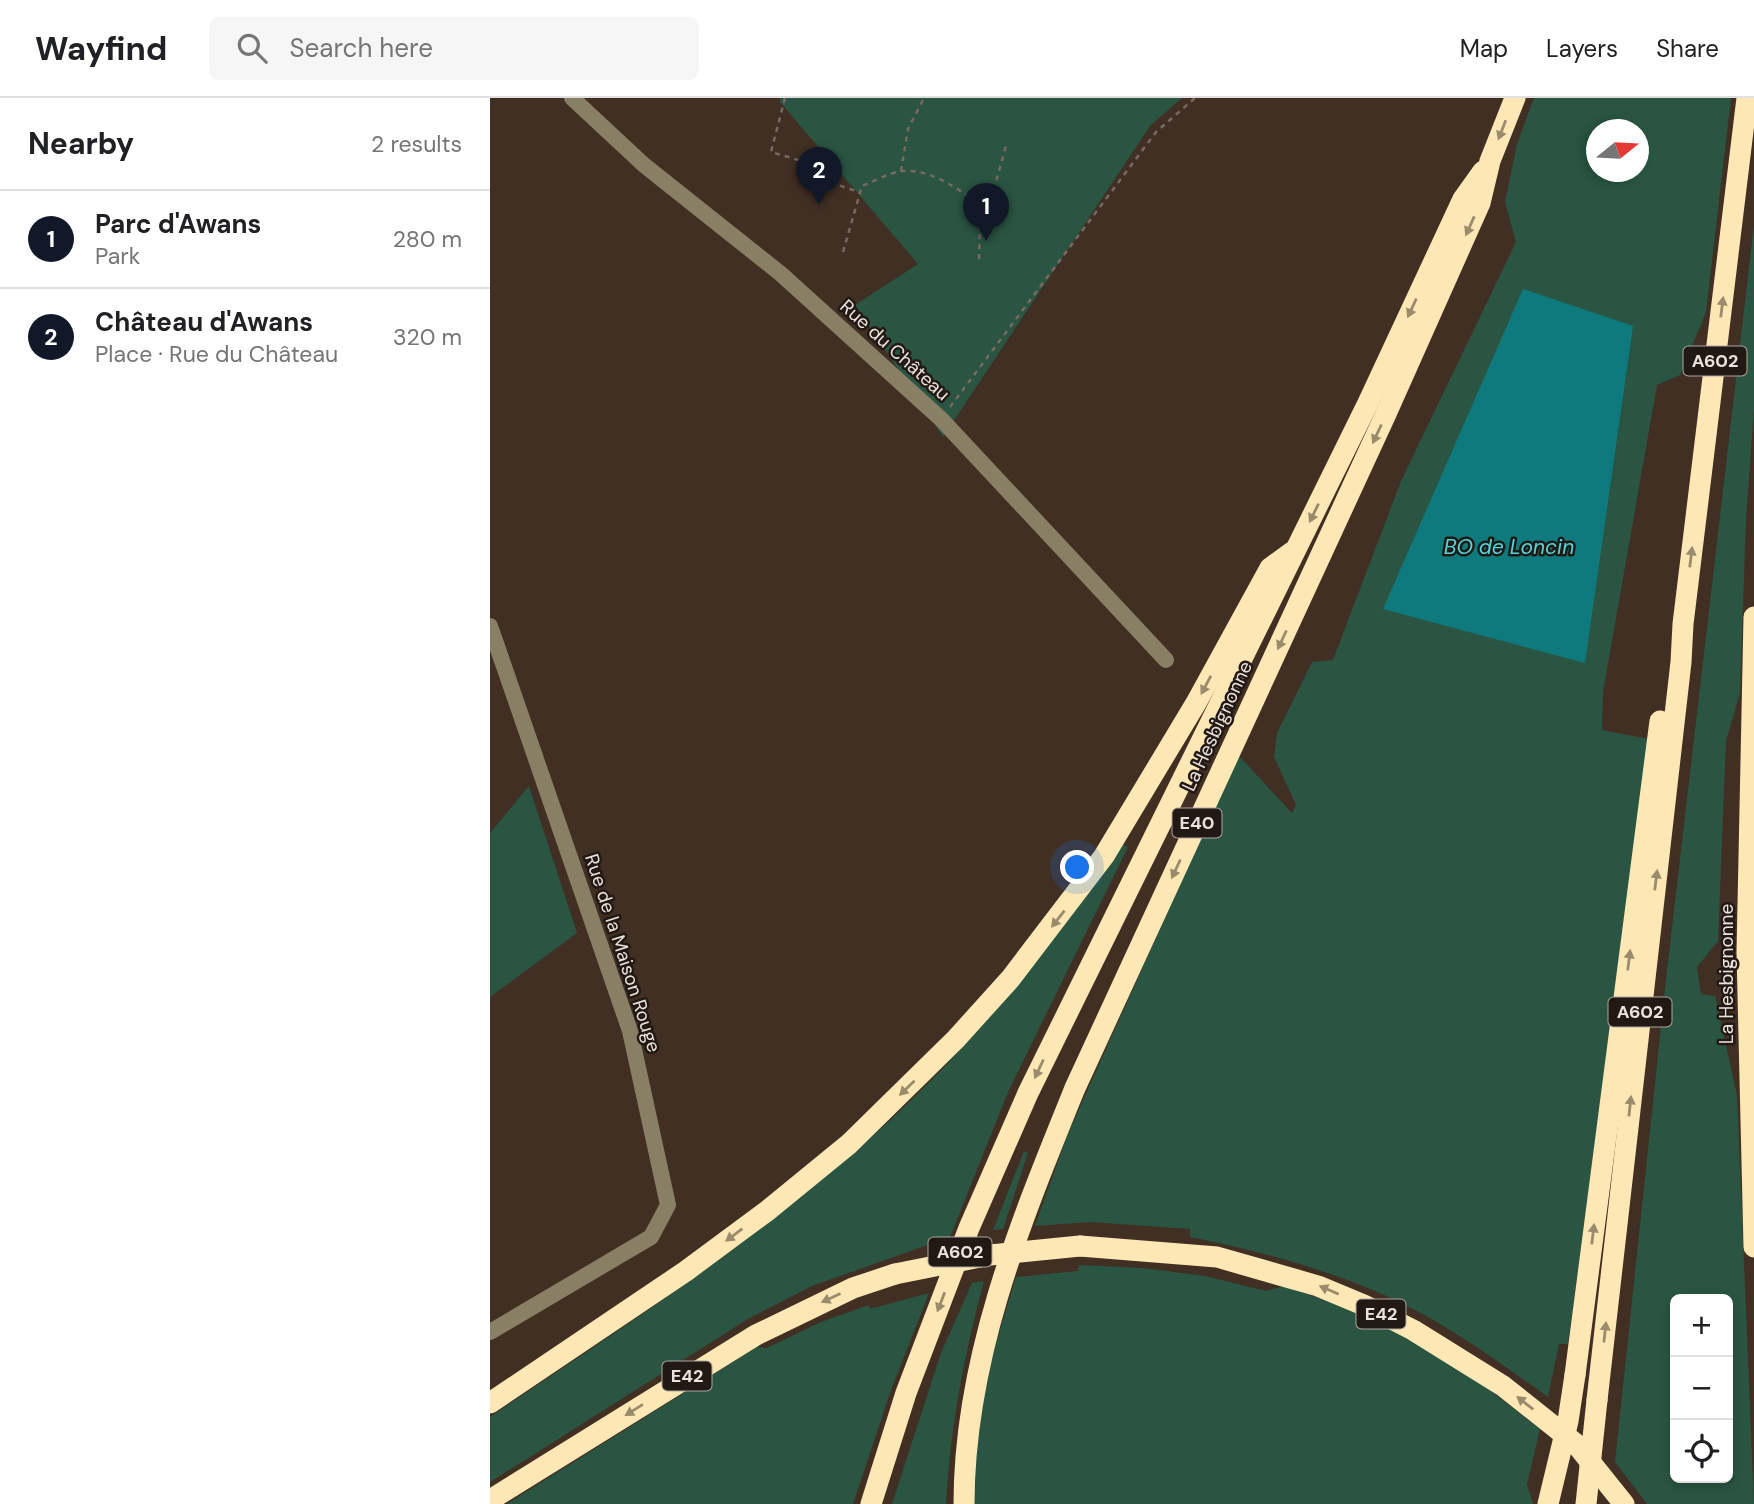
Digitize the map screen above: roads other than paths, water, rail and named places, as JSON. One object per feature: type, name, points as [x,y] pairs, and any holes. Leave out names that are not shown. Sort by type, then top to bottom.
[{"type":"highway","name":"La Hesbignonne","points":[[964,1504],[974,1388],[998,1294],[1032,1195],[1075,1088],[1480,203],[1490,161],[1515,98]]},
{"type":"highway","name":"A602","points":[[1586,1504],[1682,662],[1683,624],[1746,98]]},
{"type":"highway","points":[[490,1404],[686,1271],[767,1211],[849,1144],[956,1039],[1011,978],[1104,856],[1190,714],[1270,568],[1296,549],[1463,199],[1490,161]]},
{"type":"highway","name":"A602","points":[[871,1504],[926,1342],[970,1228],[1028,1093],[1296,549]]},
{"type":"highway","name":"La Hesbignonne","points":[[1754,617],[1747,952],[1754,1247]]},
{"type":"highway","points":[[1548,1504],[1569,1421],[1668,657],[1683,624]]},
{"type":"highway","name":"E42","points":[[490,1500],[756,1335],[853,1288],[895,1274],[990,1255],[1080,1246],[1217,1257],[1318,1286],[1366,1306],[1459,1357],[1513,1394],[1576,1444],[1624,1504]]},
{"type":"street","name":"Rue du Château","points":[[572,98],[644,165],[781,274],[941,419],[1166,660]]},
{"type":"street","name":"Rue de la Maison Rouge","points":[[490,626],[630,1031],[668,1205],[651,1237],[490,1332]]},
{"type":"water","name":"BO de Loncin","points":[[1523,289],[1633,326],[1585,663],[1383,609]]},
{"type":"place","name":"Château d'Awans","points":[[819,205]]},
{"type":"place","name":"Parc d'Awans","points":[[986,241]]}]
